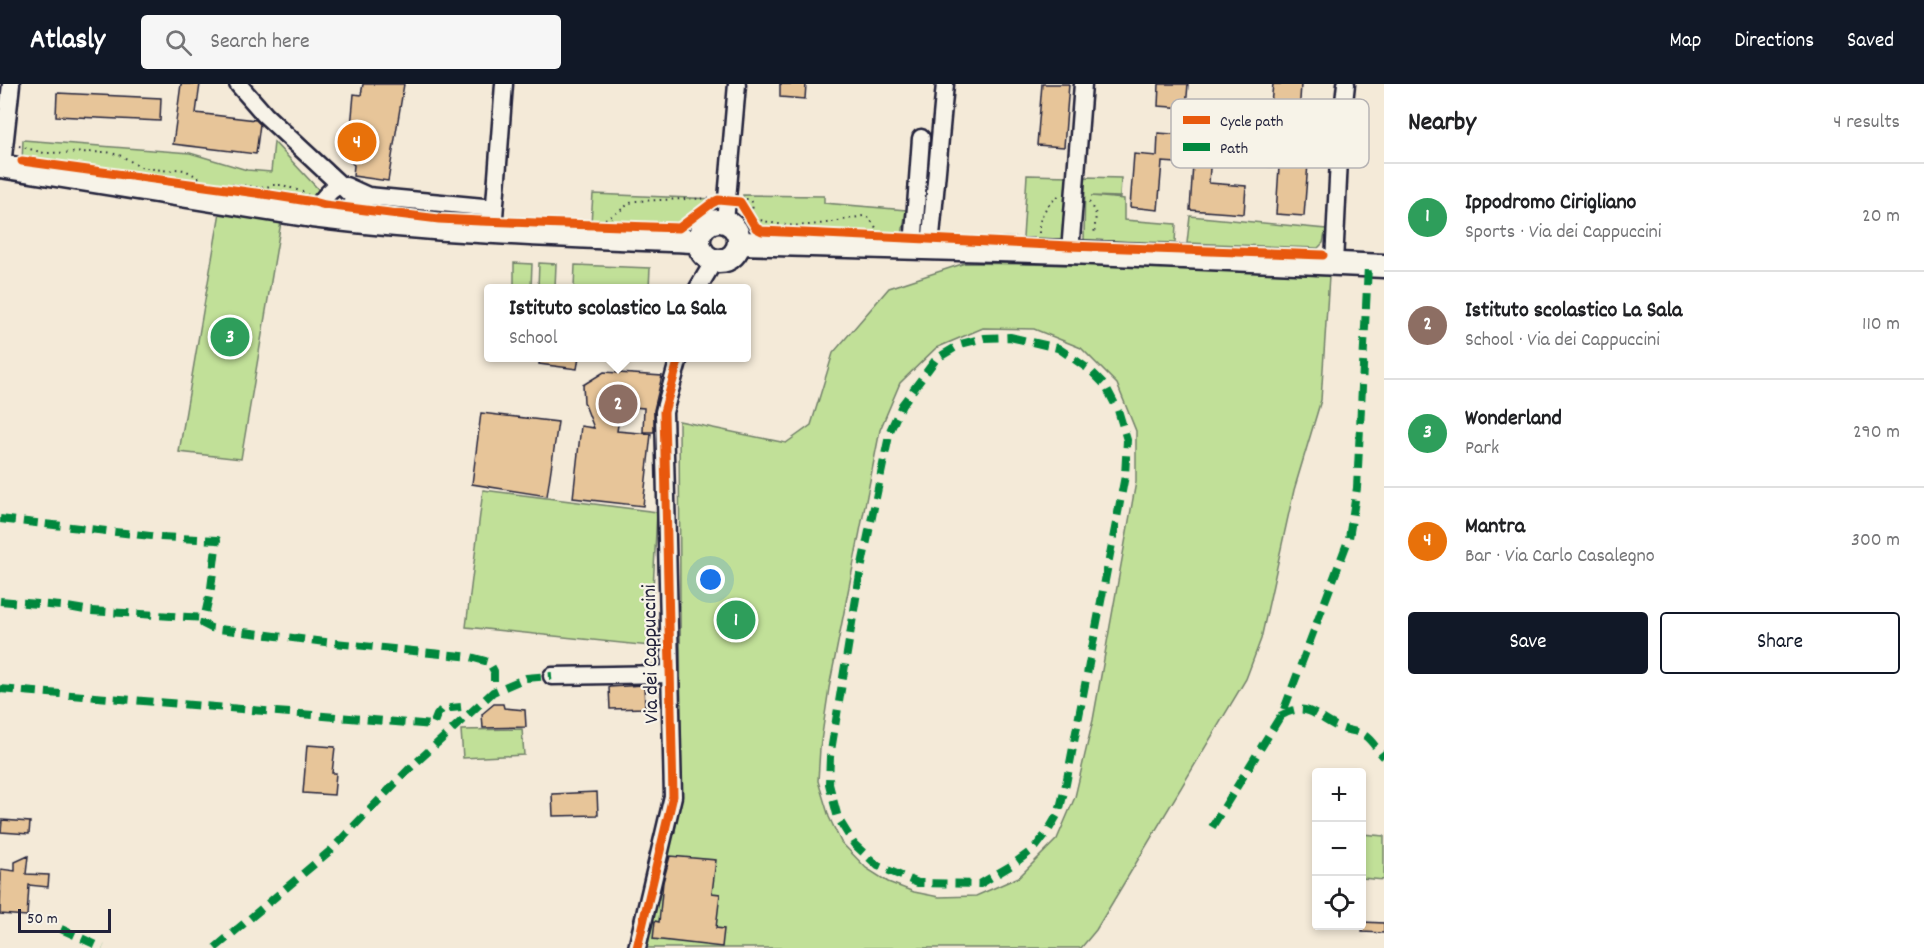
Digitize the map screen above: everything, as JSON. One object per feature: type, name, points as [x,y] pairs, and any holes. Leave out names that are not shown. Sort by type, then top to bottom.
[{"type":"main road","points":[[1,167],[333,216],[492,233],[699,241]]},
{"type":"main road","points":[[726,211],[736,230],[739,243],[737,250],[728,260],[714,261],[703,254],[699,241],[700,235],[707,225],[726,211]]},
{"type":"main road","points":[[739,243],[1070,252],[1384,266]]},
{"type":"street","points":[[1,167],[11,84]]},
{"type":"street","points":[[238,84],[265,115],[285,127],[339,184],[358,205],[333,216],[330,202],[339,184]]},
{"type":"street","points":[[492,233],[504,84]]},
{"type":"street","points":[[726,211],[737,84]]},
{"type":"street","points":[[921,247],[940,144],[945,84]]},
{"type":"street","points":[[1070,252],[1083,84]]},
{"type":"street","points":[[1344,99],[1346,84]]},
{"type":"street","points":[[921,138],[921,247]]},
{"type":"street","points":[[1334,263],[1339,168]]},
{"type":"street","points":[[339,184],[368,196],[494,208]]},
{"type":"street","points":[[700,284],[714,261]]},
{"type":"street","name":"Via dei Cappuccini","points":[[637,948],[672,796],[664,412],[678,362]]},
{"type":"street","points":[[552,676],[670,674]]},
{"type":"path","points":[[141,177],[170,180]]},
{"type":"path","points":[[186,183],[211,188]]},
{"type":"path","points":[[222,189],[270,195]]},
{"type":"path","points":[[293,199],[333,216]]},
{"type":"path","points":[[704,209],[718,200],[726,211],[740,202],[756,228],[762,231],[821,234]]},
{"type":"path","points":[[594,226],[617,226]]},
{"type":"path","points":[[864,235],[886,236]]},
{"type":"green space","points":[[23,140],[190,153],[247,170],[271,172],[274,142],[318,189],[316,199],[308,208],[22,162]]},
{"type":"green space","points":[[1027,175],[1069,176],[1063,239],[1023,238]]},
{"type":"green space","points":[[1085,177],[1121,178],[1120,197],[1091,196],[1124,199],[1124,220],[1176,224],[1175,243],[1084,240]]},
{"type":"green space","points":[[593,194],[714,199],[679,226],[591,223]]},
{"type":"green space","points":[[743,195],[824,196],[824,203],[906,210],[902,235],[762,229],[751,218]]},
{"type":"green space","points":[[220,212],[281,222],[241,459],[179,452]]},
{"type":"green space","points":[[1190,216],[1326,229],[1323,243],[1318,248],[1187,243]]},
{"type":"green space","points":[[514,263],[532,264],[531,284],[514,284]]},
{"type":"green space","points":[[539,263],[556,264],[555,284],[538,284]]},
{"type":"green space","points":[[965,263],[1130,266],[1329,276],[1321,400],[1294,490],[1261,639],[1246,679],[1096,930],[1081,948],[645,948],[662,854],[675,832],[681,771],[679,421],[786,443],[811,425],[833,353],[889,288]],"holes":[[[983,328],[1034,329],[1081,348],[1117,384],[1136,431],[1136,482],[1093,720],[1075,797],[1057,839],[1019,877],[976,896],[939,897],[914,892],[888,882],[866,868],[841,842],[829,817],[818,781],[820,748],[829,688],[880,430],[900,383],[936,348]]]},
{"type":"green space","points":[[575,265],[650,268],[649,284],[574,284]]},
{"type":"green space","points":[[483,490],[657,512],[650,646],[466,627]]},
{"type":"green space","points":[[522,729],[524,755],[463,758],[461,730]]},
{"type":"green space","points":[[1366,834],[1384,836],[1384,880],[1366,878]]},
{"type":"building","points":[[181,84],[200,84],[196,113],[256,120],[260,124],[256,154],[173,144]]},
{"type":"building","points":[[363,84],[404,84],[388,181],[353,176],[354,165],[348,160],[354,94],[361,95]]},
{"type":"building","points":[[780,84],[806,84],[805,99],[780,97]]},
{"type":"building","points":[[1042,84],[1069,84],[1064,147],[1037,145]]},
{"type":"building","points":[[1159,84],[1188,84],[1187,99],[1171,99],[1171,107],[1158,106]]},
{"type":"building","points":[[1273,84],[1301,84],[1300,99],[1272,99]]},
{"type":"building","points":[[57,93],[161,98],[160,121],[56,116]]},
{"type":"building","points":[[1158,133],[1171,134],[1171,163],[1162,162],[1158,210],[1130,207],[1134,154],[1157,156]]},
{"type":"building","points":[[1193,168],[1210,168],[1209,183],[1246,186],[1244,214],[1190,210]]},
{"type":"building","points":[[1279,168],[1308,168],[1304,216],[1276,214]]},
{"type":"building","points":[[539,362],[578,362],[577,369],[539,364]]},
{"type":"building","points":[[604,372],[662,376],[654,410],[654,432],[643,432],[644,408],[621,406],[617,431],[651,434],[643,506],[573,498],[581,426],[594,428],[584,402],[583,385]]},
{"type":"building","points":[[481,413],[558,422],[547,496],[472,484]]},
{"type":"building","points":[[644,685],[645,708],[610,709],[609,687]]},
{"type":"building","points":[[494,704],[503,704],[504,708],[525,710],[526,727],[483,728],[482,714]]},
{"type":"building","points":[[307,745],[335,747],[332,773],[336,773],[334,795],[303,793]]},
{"type":"building","points":[[597,792],[598,815],[553,816],[552,794]]},
{"type":"building","points":[[2,820],[30,822],[29,834],[1,832]]},
{"type":"building","points":[[28,856],[26,874],[49,875],[48,887],[29,885],[27,916],[0,914],[1,869],[15,871],[15,862]]},
{"type":"building","points":[[670,856],[716,860],[712,893],[720,894],[716,928],[724,929],[722,947],[653,939],[655,921],[659,922],[663,882]]},
{"type":"building","points":[[1366,922],[1384,923],[1384,933],[1362,932],[1366,930]]},
{"type":"marked path","points":[[1212,827],[1283,712],[1349,538],[1357,488],[1368,266]]},
{"type":"marked path","points":[[1010,337],[1058,348],[1090,370],[1105,385],[1118,410],[1127,440],[1125,476],[1059,812],[1035,848],[980,884],[918,883],[878,866],[854,844],[838,818],[829,784],[830,757],[860,574],[890,431],[902,405],[936,359],[961,344],[984,338],[1010,337]]},
{"type":"marked path","points":[[0,519],[160,537],[217,540],[211,588],[203,624],[211,628],[471,657],[489,662],[494,671],[494,682]]},
{"type":"marked path","points":[[0,601],[62,606],[91,611],[205,618]]},
{"type":"marked path","points":[[215,948],[331,850],[408,770],[493,692],[526,678],[552,676]]},
{"type":"marked path","points":[[0,689],[433,725],[442,709],[461,707]]},
{"type":"marked path","points":[[1280,716],[1298,709],[1312,712],[1341,728],[1364,735],[1384,757]]},
{"type":"marked path","points":[[61,929],[103,948]]},
{"type":"cycle path","points":[[22,161],[270,195],[325,205],[439,219],[679,228],[718,200],[740,202],[756,228],[762,231],[1070,246],[1323,255]]},
{"type":"cycle path","points":[[637,948],[673,796],[664,412],[678,362]]},
{"type":"place","name":"Mantra","points":[[357,142]]},
{"type":"place","name":"Wonderland","points":[[230,337]]},
{"type":"place","name":"Istituto scolastico La Sala","points":[[618,404]]},
{"type":"place","name":"Ippodromo Cirigliano","points":[[736,620]]}]
